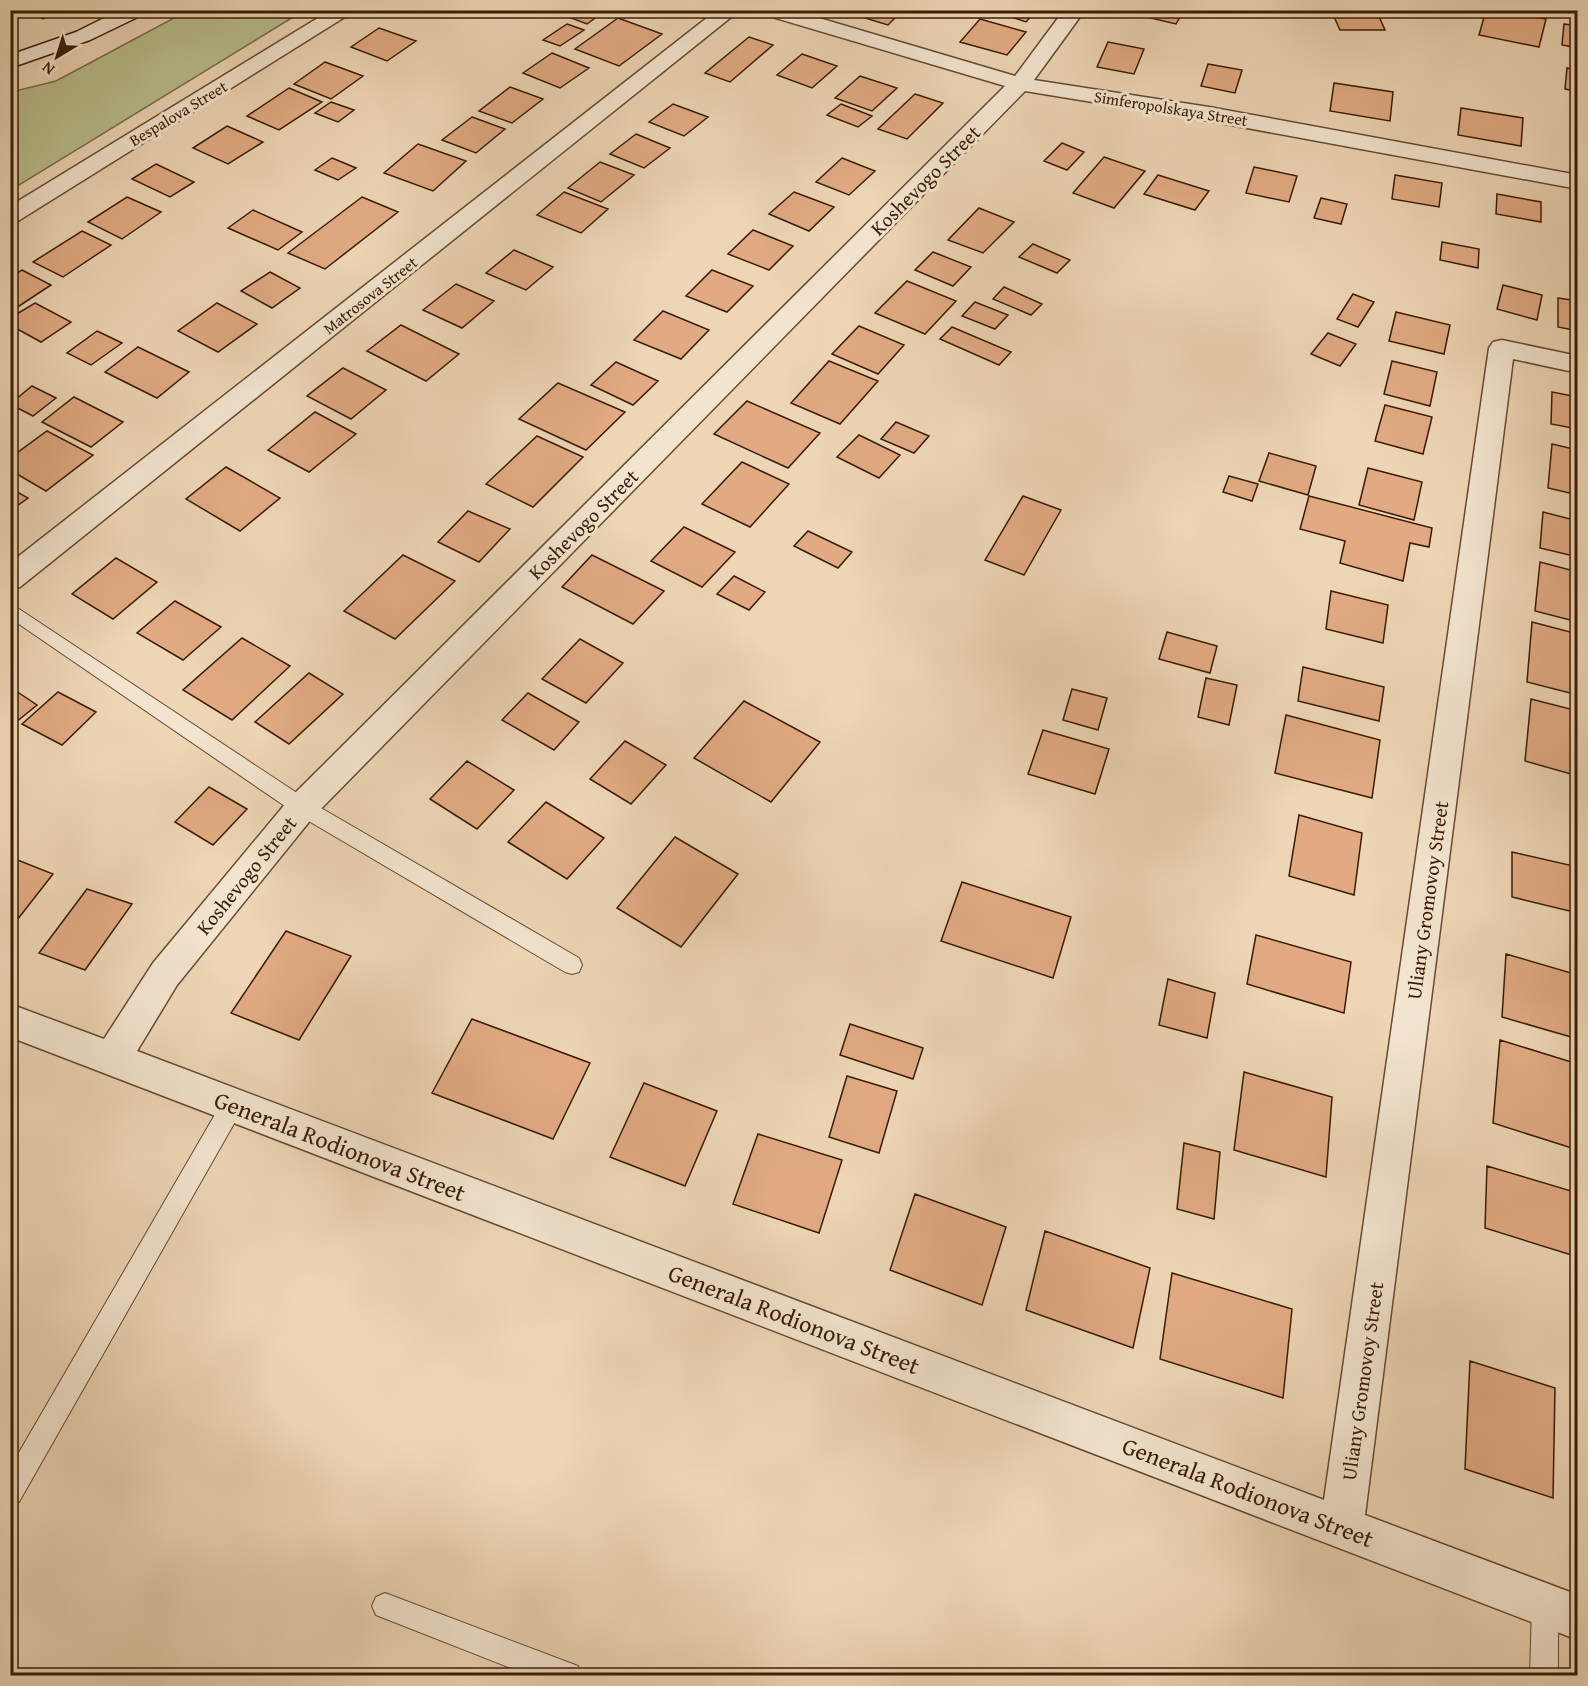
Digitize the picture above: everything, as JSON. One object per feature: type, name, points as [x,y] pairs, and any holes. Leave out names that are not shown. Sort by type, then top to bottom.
[{"type":"street","points":[[10,62],[83,36],[137,10]]},
{"type":"street","name":"Bespalova Street","points":[[10,216],[346,10]]},
{"type":"street","name":"Matrosova Street","points":[[10,579],[730,10]]},
{"type":"street","name":"Simferopolskaya Street","points":[[769,10],[1020,84],[1209,114],[1578,182]]},
{"type":"street","name":"Koshevogo Street","points":[[113,1058],[165,974],[302,807],[1020,84],[1075,10]]},
{"type":"street","name":"Uliany Gromovoy Street","points":[[1342,1528],[1502,348],[1578,365]]},
{"type":"street","name":"Generala Rodionova Street","points":[[10,1020],[1562,1612]]},
{"type":"lane","points":[[10,609],[302,807],[572,965]]},
{"type":"lane","points":[[10,1493],[232,1106]]},
{"type":"lane","points":[[385,1606],[568,1676]]},
{"type":"lane","points":[[1544,1676],[1562,1612]]},
{"type":"green space","points":[[187,11],[303,11],[11,190],[11,92],[56,81]]},
{"type":"building","points":[[28,10],[60,10],[43,19]]},
{"type":"building","points":[[550,10],[606,10],[587,24]]},
{"type":"building","points":[[855,10],[903,10],[888,25],[852,14]]},
{"type":"building","points":[[991,10],[1037,10],[1026,22]]},
{"type":"building","points":[[1137,10],[1184,10],[1176,24],[1134,14]]},
{"type":"building","points":[[1331,10],[1376,10],[1385,30],[1340,30]]},
{"type":"building","points":[[1486,10],[1502,10],[1546,19],[1539,47],[1479,35]]},
{"type":"building","points":[[618,18],[662,34],[619,66],[575,49]]},
{"type":"building","points":[[980,19],[1026,32],[1007,55],[960,42]]},
{"type":"building","points":[[567,24],[584,30],[560,46],[543,40]]},
{"type":"building","points":[[1564,24],[1578,26],[1578,48],[1562,45]]},
{"type":"building","points":[[379,28],[416,41],[387,61],[351,47]]},
{"type":"building","points":[[749,37],[773,45],[730,82],[705,73]]},
{"type":"building","points":[[1108,42],[1144,49],[1134,74],[1097,67]]},
{"type":"building","points":[[552,53],[589,68],[560,88],[523,73]]},
{"type":"building","points":[[802,54],[837,66],[812,88],[777,75]]},
{"type":"building","points":[[325,62],[363,76],[331,99],[294,84]]},
{"type":"building","points":[[1208,64],[1242,70],[1235,93],[1201,86]]},
{"type":"building","points":[[1567,68],[1578,70],[1578,92],[1565,89]]},
{"type":"building","points":[[860,76],[897,88],[872,111],[835,98]]},
{"type":"building","points":[[1334,83],[1393,92],[1390,121],[1330,111]]},
{"type":"building","points":[[510,87],[543,99],[512,123],[479,111]]},
{"type":"building","points":[[289,88],[322,102],[279,130],[247,116]]},
{"type":"building","points":[[915,94],[943,103],[907,139],[878,129]]},
{"type":"building","points":[[331,102],[354,110],[338,122],[315,113]]},
{"type":"building","points":[[673,104],[708,117],[684,136],[649,122]]},
{"type":"building","points":[[841,104],[872,116],[858,127],[827,115]]},
{"type":"building","points":[[1461,108],[1523,118],[1521,146],[1458,135]]},
{"type":"building","points":[[472,117],[505,129],[476,153],[442,140]]},
{"type":"building","points":[[227,126],[263,142],[228,164],[193,148]]},
{"type":"building","points":[[636,134],[670,148],[644,168],[610,154]]},
{"type":"building","points":[[1062,143],[1084,152],[1067,170],[1044,161]]},
{"type":"building","points":[[418,144],[466,161],[433,191],[384,173]]},
{"type":"building","points":[[1104,157],[1145,171],[1114,208],[1073,193]]},
{"type":"building","points":[[332,158],[356,168],[338,180],[315,170]]},
{"type":"building","points":[[842,158],[875,171],[849,195],[816,182]]},
{"type":"building","points":[[600,162],[634,175],[601,202],[568,188]]},
{"type":"building","points":[[156,164],[194,182],[170,197],[132,179]]},
{"type":"building","points":[[1254,167],[1297,176],[1289,202],[1246,193]]},
{"type":"building","points":[[1158,175],[1209,191],[1195,210],[1144,194]]},
{"type":"building","points":[[1395,175],[1442,183],[1439,207],[1392,199]]},
{"type":"building","points":[[564,192],[608,209],[581,233],[537,215]]},
{"type":"building","points":[[794,192],[834,207],[809,231],[769,214]]},
{"type":"building","points":[[1497,194],[1541,202],[1541,222],[1496,214]]},
{"type":"building","points":[[127,197],[161,212],[122,239],[88,222]]},
{"type":"building","points":[[362,197],[398,212],[325,269],[288,253]]},
{"type":"building","points":[[1321,198],[1347,204],[1341,224],[1314,218]]},
{"type":"building","points":[[979,208],[1014,222],[983,253],[948,240]]},
{"type":"building","points":[[1575,208],[1578,209],[1578,238],[1573,237]]},
{"type":"building","points":[[253,210],[302,232],[278,250],[228,228]]},
{"type":"building","points":[[753,230],[793,246],[769,270],[728,254]]},
{"type":"building","points":[[82,231],[111,245],[63,277],[33,262]]},
{"type":"building","points":[[1442,242],[1479,249],[1478,268],[1440,260]]},
{"type":"building","points":[[1033,244],[1070,260],[1057,273],[1019,257]]},
{"type":"building","points":[[514,250],[553,267],[526,290],[486,273]]},
{"type":"building","points":[[933,252],[971,267],[953,286],[915,270]]},
{"type":"building","points":[[22,270],[51,285],[10,312],[10,277]]},
{"type":"building","points":[[712,270],[753,286],[727,312],[686,296]]},
{"type":"building","points":[[270,272],[300,288],[272,308],[241,291]]},
{"type":"building","points":[[907,281],[956,301],[925,334],[875,313]]},
{"type":"building","points":[[456,284],[494,301],[462,328],[423,310]]},
{"type":"building","points":[[1503,285],[1542,295],[1537,320],[1497,309]]},
{"type":"building","points":[[1004,287],[1042,304],[1031,315],[993,299]]},
{"type":"building","points":[[1353,294],[1374,302],[1358,327],[1337,319]]},
{"type":"building","points":[[1558,298],[1578,301],[1578,331],[1558,327]]},
{"type":"building","points":[[975,302],[1008,315],[995,329],[962,316]]},
{"type":"building","points":[[35,303],[71,322],[41,342],[10,325],[10,318]]},
{"type":"building","points":[[217,303],[257,324],[218,352],[178,331]]},
{"type":"building","points":[[663,311],[709,330],[681,359],[634,340]]},
{"type":"building","points":[[1396,312],[1450,325],[1444,354],[1389,341]]},
{"type":"building","points":[[401,325],[459,354],[426,381],[367,351]]},
{"type":"building","points":[[859,326],[904,345],[878,374],[832,354]]},
{"type":"building","points":[[952,327],[1011,352],[999,365],[940,339]]},
{"type":"building","points":[[97,331],[122,343],[91,365],[67,353]]},
{"type":"building","points":[[1328,333],[1356,344],[1340,366],[1311,354]]},
{"type":"building","points":[[138,347],[189,372],[157,398],[105,372]]},
{"type":"building","points":[[829,361],[878,381],[840,424],[791,403]]},
{"type":"building","points":[[1392,361],[1437,372],[1430,406],[1384,394]]},
{"type":"building","points":[[616,362],[658,381],[633,405],[591,385]]},
{"type":"building","points":[[343,368],[386,390],[351,419],[307,396]]},
{"type":"building","points":[[558,383],[625,412],[586,450],[519,419]]},
{"type":"building","points":[[32,386],[56,398],[33,416],[10,404]]},
{"type":"building","points":[[1552,392],[1578,397],[1578,429],[1551,424]]},
{"type":"building","points":[[74,397],[123,422],[91,447],[42,422]]},
{"type":"building","points":[[747,401],[820,433],[788,468],[714,434]]},
{"type":"building","points":[[1385,405],[1432,417],[1423,454],[1375,441]]},
{"type":"building","points":[[315,412],[356,434],[309,472],[268,450]]},
{"type":"building","points":[[896,422],[929,436],[914,453],[881,439]]},
{"type":"building","points":[[47,431],[93,455],[46,491],[10,470],[10,458]]},
{"type":"building","points":[[859,435],[900,455],[879,478],[837,457]]},
{"type":"building","points":[[537,436],[583,457],[533,507],[486,484]]},
{"type":"building","points":[[1552,444],[1578,450],[1578,495],[1548,488]]},
{"type":"building","points":[[1269,453],[1316,466],[1308,495],[1259,481]]},
{"type":"building","points":[[742,462],[789,484],[750,527],[702,504]]},
{"type":"building","points":[[226,467],[280,498],[240,531],[186,499]]},
{"type":"building","points":[[1368,468],[1422,482],[1414,520],[1359,505]]},
{"type":"building","points":[[1229,476],[1258,484],[1252,501],[1223,492]]},
{"type":"building","points":[[10,488],[28,498],[10,511]]},
{"type":"building","points":[[1023,496],[1061,510],[1024,575],[985,560]]},
{"type":"building","points":[[1309,496],[1432,528],[1429,547],[1410,543],[1403,581],[1340,563],[1345,541],[1300,529]]},
{"type":"building","points":[[468,511],[510,529],[479,562],[438,542]]},
{"type":"building","points":[[1543,512],[1578,521],[1578,557],[1540,548]]},
{"type":"building","points":[[684,527],[735,552],[702,587],[651,561]]},
{"type":"building","points":[[808,531],[852,552],[838,568],[794,546]]},
{"type":"building","points":[[403,555],[455,581],[395,639],[344,611]]},
{"type":"building","points":[[592,555],[664,591],[633,624],[562,587]]},
{"type":"building","points":[[116,558],[157,582],[113,619],[72,594]]},
{"type":"building","points":[[1540,562],[1578,572],[1578,622],[1535,611]]},
{"type":"building","points":[[734,576],[765,592],[749,610],[717,594]]},
{"type":"building","points":[[1331,591],[1388,605],[1383,643],[1326,629]]},
{"type":"building","points":[[175,601],[221,627],[183,660],[137,633]]},
{"type":"building","points":[[1532,622],[1578,634],[1578,695],[1527,682]]},
{"type":"building","points":[[1167,632],[1217,646],[1210,673],[1159,659]]},
{"type":"building","points":[[242,638],[290,666],[232,720],[183,690]]},
{"type":"building","points":[[580,639],[623,663],[586,703],[542,679]]},
{"type":"building","points":[[1303,667],[1384,687],[1379,721],[1298,701]]},
{"type":"building","points":[[309,673],[343,694],[289,744],[255,722]]},
{"type":"building","points":[[1206,678],[1237,685],[1229,725],[1198,717]]},
{"type":"building","points":[[10,687],[37,705],[10,727]]},
{"type":"building","points":[[1072,689],[1107,698],[1098,730],[1063,720]]},
{"type":"building","points":[[58,692],[96,712],[62,745],[22,724]]},
{"type":"building","points":[[528,693],[579,722],[554,750],[502,720]]},
{"type":"building","points":[[1531,699],[1578,711],[1578,776],[1525,761]]},
{"type":"building","points":[[744,701],[820,742],[771,802],[694,758]]},
{"type":"building","points":[[1286,715],[1380,740],[1372,798],[1275,773]]},
{"type":"building","points":[[1043,730],[1109,749],[1095,794],[1028,774]]},
{"type":"building","points":[[625,741],[666,765],[631,804],[590,779]]},
{"type":"building","points":[[467,761],[514,790],[477,829],[430,799]]},
{"type":"building","points":[[209,787],[247,809],[213,845],[175,822]]},
{"type":"building","points":[[546,802],[604,838],[567,879],[508,842]]},
{"type":"building","points":[[1299,815],[1362,833],[1354,895],[1289,876]]},
{"type":"building","points":[[675,837],[738,874],[681,947],[617,908]]},
{"type":"building","points":[[1512,852],[1578,867],[1578,913],[1512,897]]},
{"type":"building","points":[[10,857],[53,874],[10,929]]},
{"type":"building","points":[[962,882],[1071,917],[1053,978],[941,941]]},
{"type":"building","points":[[87,889],[132,904],[85,970],[39,953]]},
{"type":"building","points":[[286,931],[351,956],[299,1040],[231,1013]]},
{"type":"building","points":[[1256,935],[1351,962],[1344,1013],[1247,984]]},
{"type":"building","points":[[1506,954],[1578,975],[1578,1039],[1502,1017]]},
{"type":"building","points":[[1168,979],[1215,993],[1207,1038],[1159,1025]]},
{"type":"building","points":[[472,1019],[590,1063],[553,1139],[432,1093]]},
{"type":"building","points":[[850,1024],[923,1048],[913,1079],[840,1055]]},
{"type":"building","points":[[1500,1040],[1578,1064],[1578,1150],[1493,1123]]},
{"type":"building","points":[[1244,1072],[1332,1097],[1326,1177],[1234,1150]]},
{"type":"building","points":[[847,1076],[897,1091],[879,1153],[829,1137]]},
{"type":"building","points":[[644,1083],[717,1111],[685,1186],[610,1157]]},
{"type":"building","points":[[758,1134],[842,1160],[819,1233],[733,1204]]},
{"type":"building","points":[[1184,1143],[1220,1152],[1214,1219],[1177,1209]]},
{"type":"building","points":[[1487,1166],[1578,1193],[1578,1257],[1485,1228]]},
{"type":"building","points":[[915,1194],[1006,1227],[982,1305],[890,1270]]},
{"type":"building","points":[[1045,1231],[1150,1268],[1133,1348],[1026,1310]]},
{"type":"building","points":[[1172,1273],[1292,1309],[1283,1398],[1160,1359]]},
{"type":"building","points":[[1470,1361],[1555,1388],[1553,1498],[1465,1469]]}]
